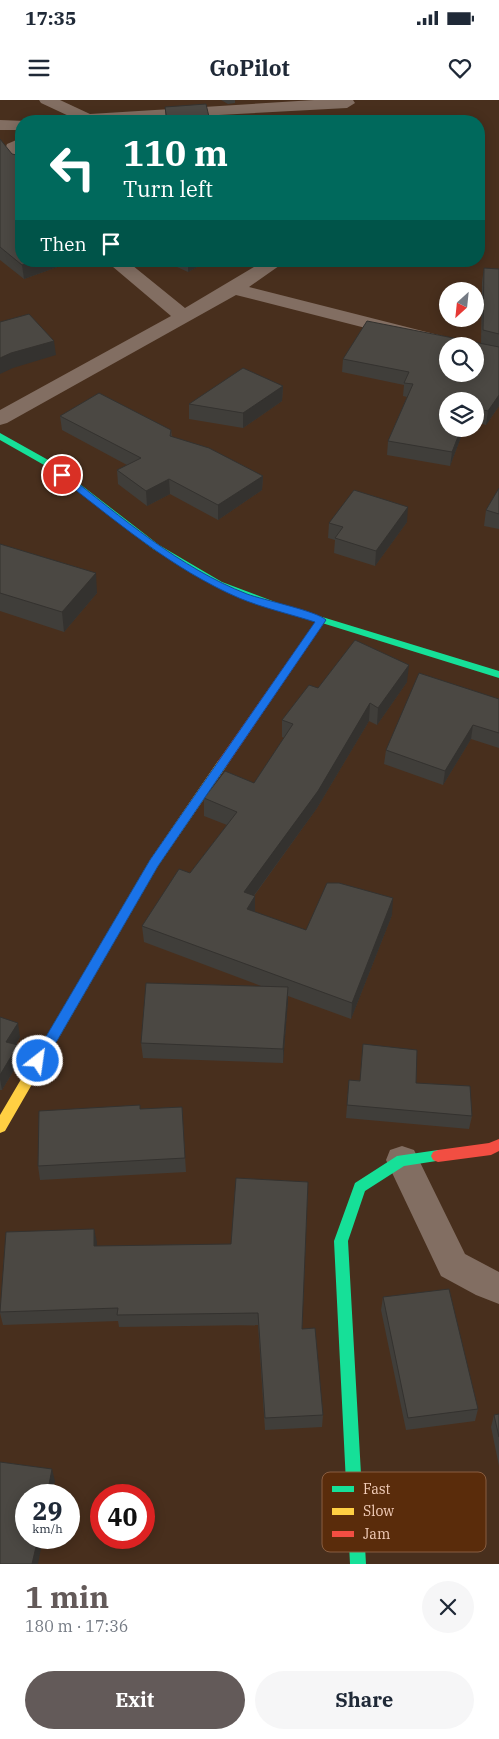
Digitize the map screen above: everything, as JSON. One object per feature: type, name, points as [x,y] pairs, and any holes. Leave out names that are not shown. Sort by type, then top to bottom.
[{"type":"street","points":[[47,100],[72,115]]},
{"type":"street","points":[[176,115],[349,106]]},
{"type":"street","points":[[0,126],[15,125]]},
{"type":"street","points":[[122,267],[184,317]]},
{"type":"street","points":[[0,419],[234,289],[268,267]]},
{"type":"street","points":[[234,289],[439,341]]},
{"type":"street","points":[[0,436],[22,447],[89,494],[139,535],[180,563],[243,596],[499,675]]},
{"type":"street","points":[[0,1127],[154,863],[322,620]]},
{"type":"street","points":[[353,1472],[341,1241],[360,1187],[402,1160],[491,1148],[499,1145]]},
{"type":"street","points":[[402,1160],[453,1264],[488,1284],[499,1288]]},
{"type":"building","points":[[206,104],[209,115],[166,115],[165,107]]},
{"type":"building","points":[[0,139],[12,154],[15,155],[15,259],[0,247]]},
{"type":"building","points":[[484,268],[499,269],[499,334],[483,330]]},
{"type":"building","points":[[29,314],[54,341],[0,358],[0,322]]},
{"type":"building","points":[[367,321],[448,337],[439,337],[439,382],[484,382],[484,344],[499,347],[499,395],[488,411],[484,410],[484,392],[439,392],[439,437],[458,437],[452,452],[388,441],[413,384],[404,383],[409,372],[343,359]]},
{"type":"building","points":[[243,368],[283,386],[243,413],[189,404]]},
{"type":"building","points":[[99,393],[171,430],[170,436],[209,448],[263,476],[218,505],[169,479],[146,491],[117,470],[141,458],[60,416]]},
{"type":"building","points":[[499,488],[499,514],[486,510]]},
{"type":"building","points":[[354,490],[408,507],[376,551],[335,538],[343,527],[329,523]]},
{"type":"building","points":[[0,544],[96,573],[62,612],[0,593]]},
{"type":"building","points":[[355,640],[409,665],[378,708],[370,703],[318,791],[244,892],[255,896],[247,909],[306,930],[327,883],[339,883],[393,898],[352,1003],[142,926],[179,869],[190,873],[237,812],[204,798],[225,771],[254,783],[293,724],[282,720],[309,685],[318,688]]},
{"type":"building","points":[[419,673],[499,699],[499,733],[473,725],[445,771],[386,750]]},
{"type":"building","points":[[146,983],[288,987],[283,1049],[141,1043]]},
{"type":"building","points":[[0,1017],[18,1023],[6,1042],[18,1045],[0,1075]]},
{"type":"building","points":[[363,1044],[417,1050],[416,1083],[470,1086],[472,1116],[347,1105],[349,1080],[360,1081]]},
{"type":"building","points":[[140,1105],[140,1109],[182,1107],[185,1158],[38,1166],[39,1111]]},
{"type":"building","points":[[236,1178],[308,1182],[302,1329],[315,1328],[323,1415],[265,1418],[258,1313],[117,1315],[118,1308],[0,1312],[6,1232],[94,1229],[94,1246],[231,1244]]},
{"type":"building","points":[[449,1289],[478,1409],[408,1418],[383,1297]]},
{"type":"building","points":[[499,1414],[499,1437],[494,1415]]},
{"type":"building","points":[[0,1462],[52,1469],[49,1484],[15,1484],[15,1549],[35,1549],[32,1564],[0,1564]]},
{"type":"traffic: fast","points":[[0,436],[47,463],[156,547],[219,584],[280,607],[499,675]]},
{"type":"traffic: fast","points":[[353,1472],[341,1241],[360,1187],[402,1160],[438,1156]]},
{"type":"traffic: fast","points":[[357,1552],[358,1564]]},
{"type":"traffic: slow","points":[[0,1127],[154,863],[222,764]]},
{"type":"traffic: jam","points":[[222,764],[321,620]]},
{"type":"traffic: jam","points":[[438,1156],[491,1149],[499,1145]]},
{"type":"route","points":[[38,1061],[154,863],[322,620],[243,596],[180,563],[139,535],[89,494],[62,475]]}]
